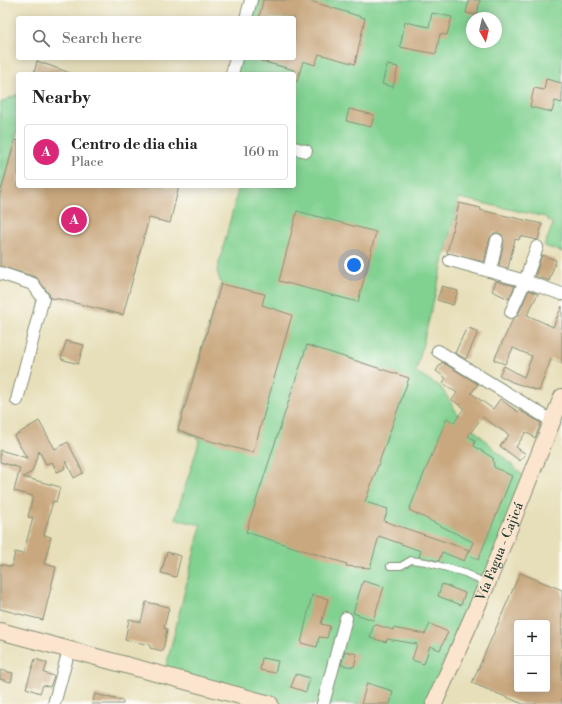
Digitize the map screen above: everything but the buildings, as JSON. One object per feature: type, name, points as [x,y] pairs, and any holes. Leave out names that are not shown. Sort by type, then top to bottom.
[{"type":"street","points":[[247,16],[251,0]]},
{"type":"street","points":[[232,72],[236,60]]},
{"type":"street","points":[[490,271],[497,240]]},
{"type":"street","points":[[511,312],[525,281],[537,247]]},
{"type":"street","points":[[450,260],[525,281],[562,294]]},
{"type":"street","points":[[0,274],[33,284],[43,298],[17,400]]},
{"type":"street","points":[[438,351],[552,421]]},
{"type":"street","name":"Vía Fagua - Cajicá","points":[[434,704],[487,584],[562,397]]},
{"type":"street","points":[[323,704],[346,618]]},
{"type":"street","points":[[0,631],[270,704]]},
{"type":"street","points":[[54,704],[70,650]]},
{"type":"lane","points":[[390,566],[402,566],[411,560],[426,562],[465,573],[487,584]]},
{"type":"green space","points":[[251,0],[562,0],[562,252],[544,246],[553,224],[545,217],[459,198],[416,372],[441,387],[459,416],[528,480],[434,704],[270,704],[164,675],[201,525],[175,519],[200,439],[178,430],[221,284],[217,271],[238,188],[296,188],[296,72],[232,72],[236,60],[296,60],[296,16],[247,16]]},
{"type":"green space","points":[[16,95],[16,137],[0,195],[0,103]]},
{"type":"place","name":"Centro de dia chia","points":[[74,220]]}]
